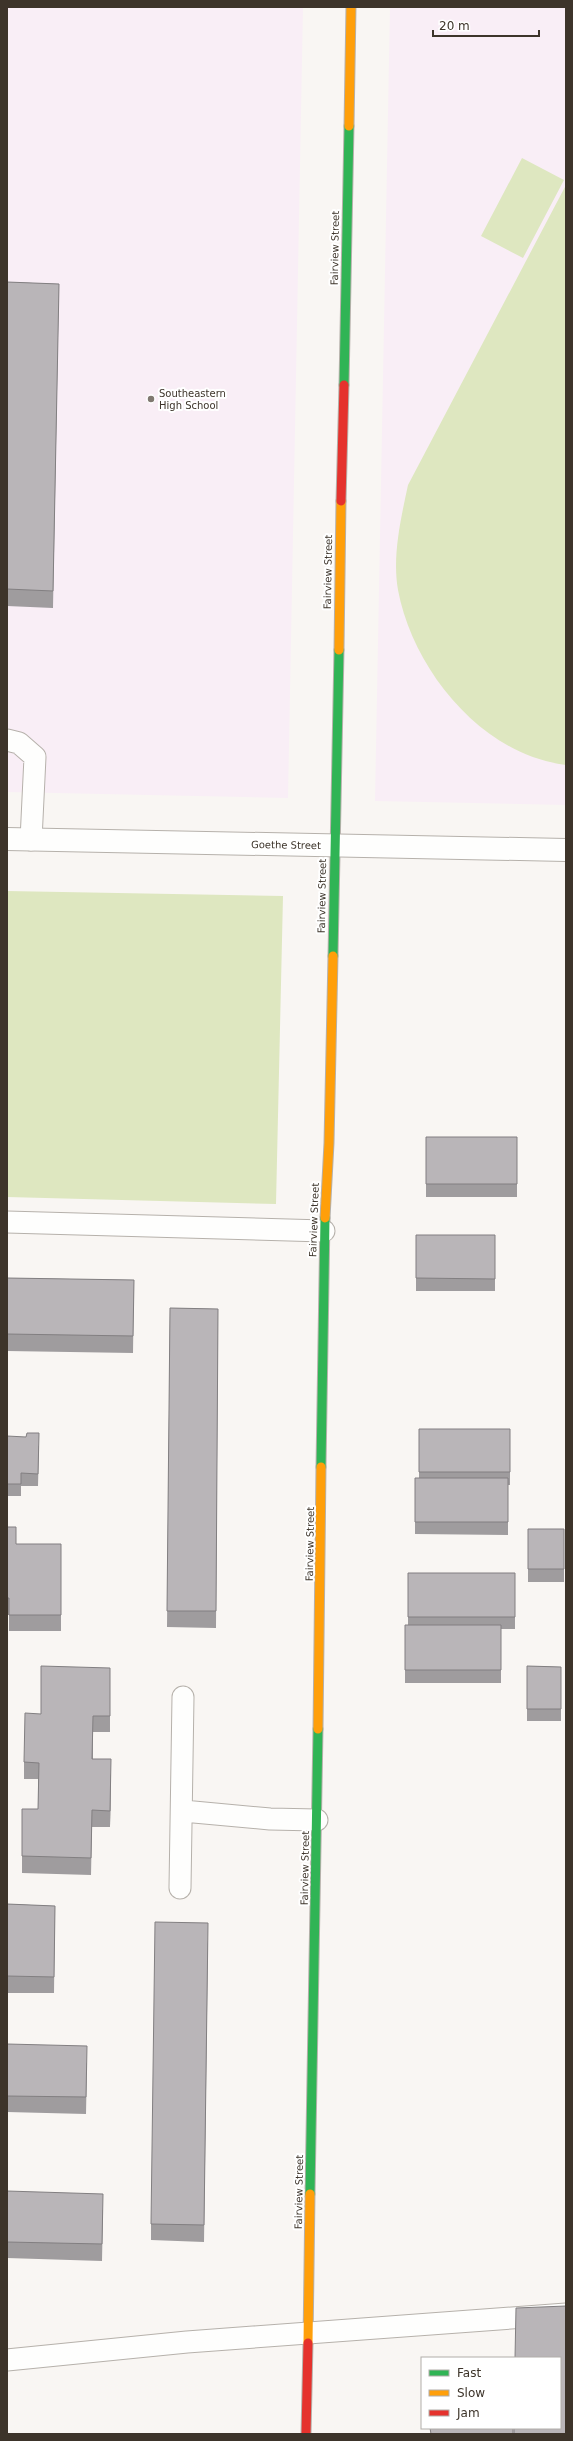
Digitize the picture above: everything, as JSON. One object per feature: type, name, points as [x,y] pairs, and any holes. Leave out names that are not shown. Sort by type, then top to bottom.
[{"type":"street","name":"Fairview Street","points":[[306,2434],[317,1820],[324,1231],[329,1143],[350,7]]},
{"type":"street","name":"Goethe Street","points":[[7,839],[566,850]]},
{"type":"lane","points":[[7,740],[19,743],[29,749],[35,757],[31,840]]},
{"type":"lane","points":[[7,1222],[324,1231]]},
{"type":"lane","points":[[180,1888],[183,1811],[183,1697]]},
{"type":"lane","points":[[183,1811],[270,1819],[317,1820]]},
{"type":"lane","points":[[7,2360],[308,2333],[566,2314]]},
{"type":"shaded area","name":"Southeastern High School","points":[[7,7],[303,7],[288,798],[7,792]]},
{"type":"shaded area","points":[[390,7],[566,7],[566,805],[375,801]]},
{"type":"green space","points":[[522,158],[564,180],[523,258],[481,236]]},
{"type":"green space","points":[[566,185],[566,765],[535,758],[506,745],[480,726],[456,704],[436,678],[419,650],[406,620],[398,590],[396,564],[398,537],[408,485]]},
{"type":"green space","points":[[7,891],[283,896],[276,1204],[7,1197]]},
{"type":"building","points":[[7,282],[59,284],[53,591],[7,589]]},
{"type":"building","points":[[426,1137],[517,1137],[517,1184],[426,1184]]},
{"type":"building","points":[[416,1235],[495,1235],[495,1279],[416,1278]]},
{"type":"building","points":[[7,1278],[134,1280],[133,1336],[7,1334]]},
{"type":"building","points":[[170,1308],[218,1309],[216,1611],[167,1611]]},
{"type":"building","points":[[419,1429],[510,1429],[510,1472],[419,1472]]},
{"type":"building","points":[[27,1433],[39,1433],[38,1474],[21,1473],[21,1484],[7,1484],[7,1436],[26,1437]]},
{"type":"building","points":[[415,1478],[508,1478],[508,1522],[415,1522]]},
{"type":"building","points":[[7,1527],[16,1527],[16,1544],[61,1544],[61,1615],[9,1615],[9,1598],[7,1598]]},
{"type":"building","points":[[528,1529],[564,1529],[564,1569],[528,1569]]},
{"type":"building","points":[[408,1573],[515,1573],[515,1617],[408,1617]]},
{"type":"building","points":[[405,1625],[501,1625],[501,1670],[405,1670]]},
{"type":"building","points":[[41,1666],[110,1668],[110,1716],[93,1716],[92,1759],[111,1759],[110,1811],[92,1810],[91,1858],[22,1856],[22,1809],[38,1809],[39,1763],[24,1762],[25,1713],[41,1714]]},
{"type":"building","points":[[527,1666],[561,1667],[561,1709],[527,1709]]},
{"type":"building","points":[[7,1904],[55,1906],[54,1977],[7,1976]]},
{"type":"building","points":[[155,1922],[208,1923],[204,2225],[151,2224]]},
{"type":"building","points":[[7,2044],[87,2046],[86,2097],[7,2096]]},
{"type":"building","points":[[7,2191],[103,2194],[102,2244],[7,2242]]},
{"type":"building","points":[[566,2306],[566,2434],[514,2434],[514,2429],[561,2429],[561,2357],[515,2357],[516,2308]]},
{"type":"building","points":[[430,2429],[513,2429],[513,2434],[431,2434]]},
{"type":"traffic: fast","points":[[344,385],[349,126]]},
{"type":"traffic: fast","points":[[333,956],[339,650]]},
{"type":"traffic: fast","points":[[321,1467],[325,1218]]},
{"type":"traffic: fast","points":[[310,2194],[318,1729]]},
{"type":"traffic: slow","points":[[349,126],[351,7]]},
{"type":"traffic: slow","points":[[339,650],[341,501]]},
{"type":"traffic: slow","points":[[325,1218],[329,1143],[333,956]]},
{"type":"traffic: slow","points":[[318,1729],[321,1467]]},
{"type":"traffic: slow","points":[[308,2343],[310,2194]]},
{"type":"traffic: jam","points":[[341,501],[344,385]]},
{"type":"traffic: jam","points":[[306,2434],[308,2343]]},
{"type":"place","name":"Southeastern High School","points":[[151,399]]}]
